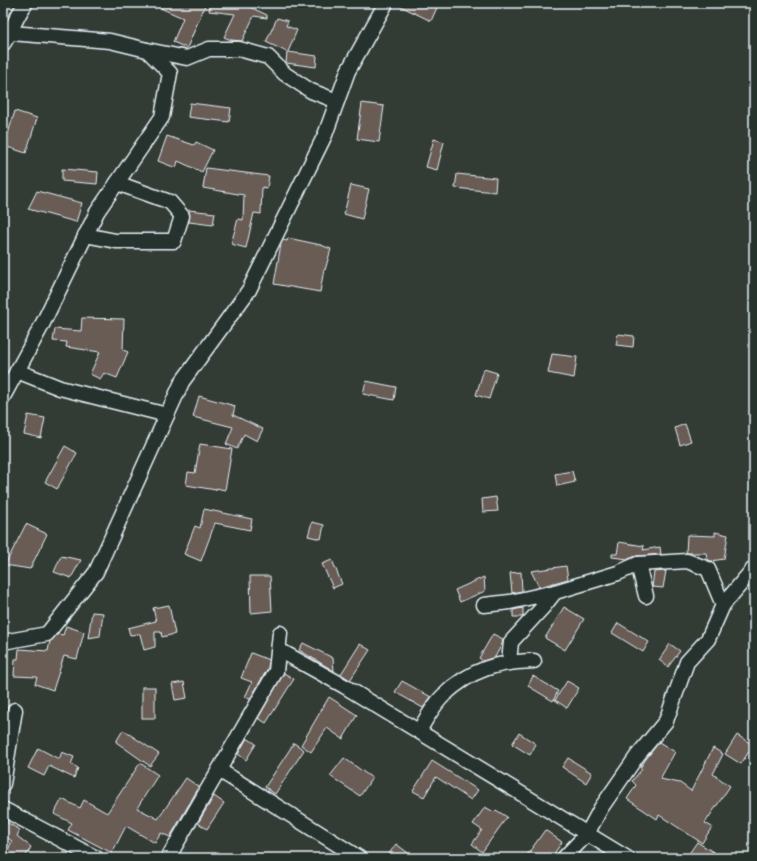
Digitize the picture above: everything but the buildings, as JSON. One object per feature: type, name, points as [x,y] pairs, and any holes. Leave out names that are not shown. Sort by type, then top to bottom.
[{"type":"street","points":[[26,3],[18,13],[7,38],[110,41],[187,58]]},
{"type":"street","points":[[3,642],[47,634],[96,572],[182,382],[249,290],[325,135],[348,71],[386,3]]},
{"type":"street","points":[[3,397],[97,212],[162,117],[170,73],[187,58],[209,49],[239,48],[268,57],[285,74],[311,91],[337,101]]},
{"type":"street","points":[[147,50],[170,73]]},
{"type":"street","points":[[85,235],[116,241],[174,241],[182,216],[170,202],[117,183]]},
{"type":"street","points":[[17,371],[60,388],[166,415]]},
{"type":"street","points":[[484,606],[555,592],[618,573],[638,564],[687,561],[708,569],[724,605]]},
{"type":"street","points":[[638,564],[646,596]]},
{"type":"street","points":[[564,858],[587,834],[601,808],[637,756],[666,721],[687,662],[708,639],[724,605],[754,568]]},
{"type":"street","points":[[509,662],[511,642],[555,592]]},
{"type":"street","points":[[168,858],[276,671],[280,633]]},
{"type":"street","points":[[278,650],[344,686],[627,858]]},
{"type":"street","points":[[419,731],[443,696],[472,673],[509,662],[534,661]]},
{"type":"street","points":[[3,784],[15,710]]},
{"type":"street","points":[[219,770],[359,858]]},
{"type":"street","points":[[3,809],[96,858]]}]
